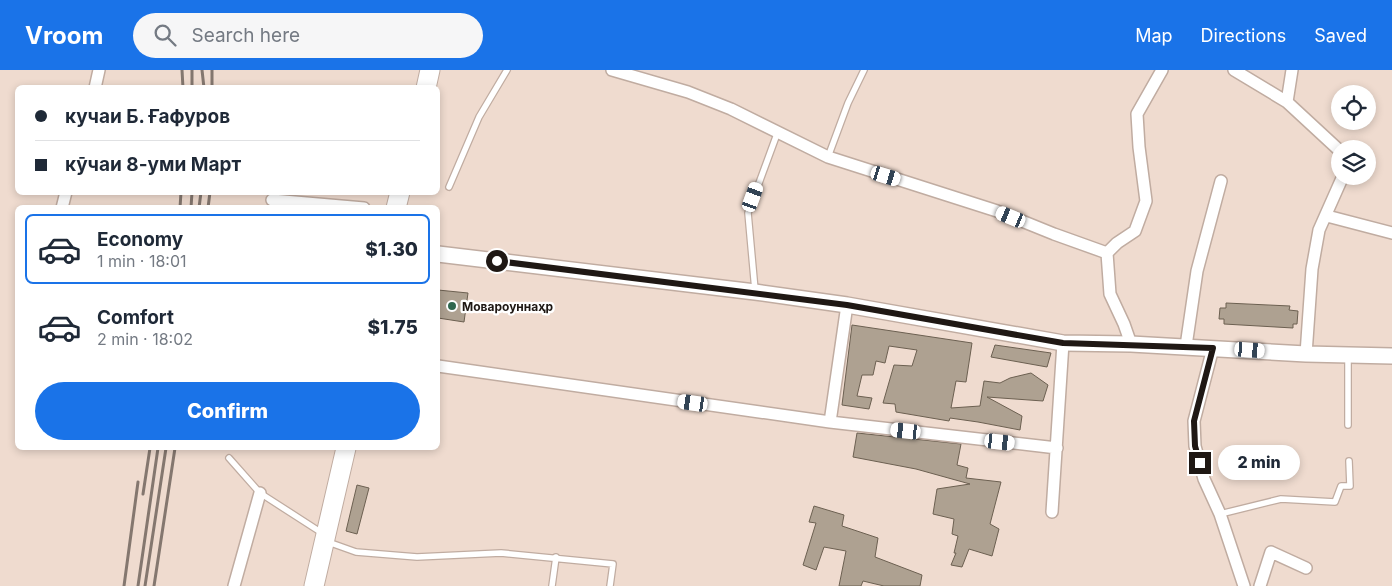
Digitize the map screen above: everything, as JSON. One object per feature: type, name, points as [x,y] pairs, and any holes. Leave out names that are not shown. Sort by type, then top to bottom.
[{"type":"main road","points":[[427,85],[430,70]]},
{"type":"main road","points":[[314,586],[346,450]]},
{"type":"street","points":[[96,85],[99,70]]},
{"type":"street","points":[[612,70],[688,92],[731,109],[777,134],[828,157],[997,211],[1107,253]]},
{"type":"street","points":[[1131,344],[1110,294],[1107,253],[1116,243],[1135,231],[1146,201],[1137,114],[1162,70]]},
{"type":"street","points":[[1234,70],[1287,102],[1331,143]]},
{"type":"street","points":[[1287,102],[1292,70]]},
{"type":"street","points":[[1186,346],[1198,271],[1221,181]]},
{"type":"street","points":[[1306,354],[1312,269],[1318,230],[1327,216],[1340,185]]},
{"type":"street","points":[[272,200],[330,205]]},
{"type":"street","points":[[1327,216],[1392,233]]},
{"type":"street","points":[[440,254],[755,292],[847,305],[1063,343],[1186,346],[1306,354],[1392,356]]},
{"type":"street","points":[[830,422],[847,305]]},
{"type":"street","points":[[1052,512],[1063,343]]},
{"type":"street","points":[[1213,348],[1194,421],[1195,446],[1204,479],[1220,514],[1244,586]]},
{"type":"street","points":[[440,366],[830,422],[1057,448]]},
{"type":"street","points":[[234,586],[260,493]]},
{"type":"street","points":[[1260,586],[1270,552],[1306,568]]},
{"type":"lane","points":[[449,187],[478,117],[507,70]]},
{"type":"lane","points":[[828,157],[848,103],[864,70]]},
{"type":"lane","points":[[755,292],[748,213],[777,134]]},
{"type":"lane","points":[[1348,355],[1348,426]]},
{"type":"lane","points":[[229,458],[260,493],[326,538],[356,552],[417,557],[501,553],[613,564],[610,586]]},
{"type":"lane","points":[[1220,514],[1281,499],[1335,502],[1341,486],[1350,486],[1349,461]]},
{"type":"lane","points":[[552,586],[556,557]]},
{"type":"building","name":"Мовароуннаҳр","points":[[440,290],[468,293],[464,322],[440,318]]},
{"type":"building","points":[[1226,303],[1290,306],[1289,310],[1298,311],[1297,324],[1293,324],[1293,328],[1224,324],[1224,319],[1219,319],[1220,308],[1226,308]]},
{"type":"building","points":[[852,325],[972,343],[966,382],[956,381],[951,408],[980,406],[984,381],[1000,383],[1010,378],[1031,373],[1048,385],[1043,401],[987,397],[1022,416],[1020,430],[978,422],[950,418],[949,421],[896,412],[895,404],[883,403],[894,365],[912,366],[917,350],[889,346],[885,363],[876,361],[873,375],[862,375],[857,396],[872,398],[869,409],[842,405]]},
{"type":"building","points":[[995,345],[1051,353],[1047,367],[991,357]]},
{"type":"building","points":[[857,433],[961,444],[957,465],[968,468],[966,478],[1001,482],[990,524],[999,529],[992,556],[969,549],[962,567],[951,565],[956,553],[954,553],[958,536],[952,534],[954,519],[933,514],[937,489],[970,484],[916,469],[853,457]]},
{"type":"building","points":[[357,485],[369,488],[357,534],[346,531]]},
{"type":"building","points":[[814,506],[844,515],[842,526],[878,538],[875,557],[922,575],[920,586],[884,586],[863,581],[861,586],[839,586],[846,551],[824,547],[816,570],[803,565],[816,523],[809,522]]},
{"type":"railway","points":[[182,70],[183,85]]},
{"type":"railway","points":[[192,70],[192,85]]},
{"type":"railway","points":[[202,70],[204,85]]},
{"type":"railway","points":[[212,70],[212,85]]},
{"type":"railway","points":[[180,205],[181,195]]},
{"type":"railway","points":[[191,205],[192,195]]},
{"type":"railway","points":[[199,205],[201,195]]},
{"type":"railway","points":[[208,205],[210,195]]},
{"type":"railway","points":[[143,494],[150,450]]},
{"type":"railway","points":[[138,586],[158,450]]},
{"type":"railway","points":[[145,586],[166,450]]},
{"type":"railway","points":[[154,586],[175,450]]},
{"type":"railway","points":[[124,586],[138,482]]},
{"type":"place","name":"Мовароуннаҳр","points":[[452,306]]},
{"type":"route","points":[[497,261],[847,305],[1063,343],[1213,348],[1194,421],[1195,446],[1200,463]]}]
